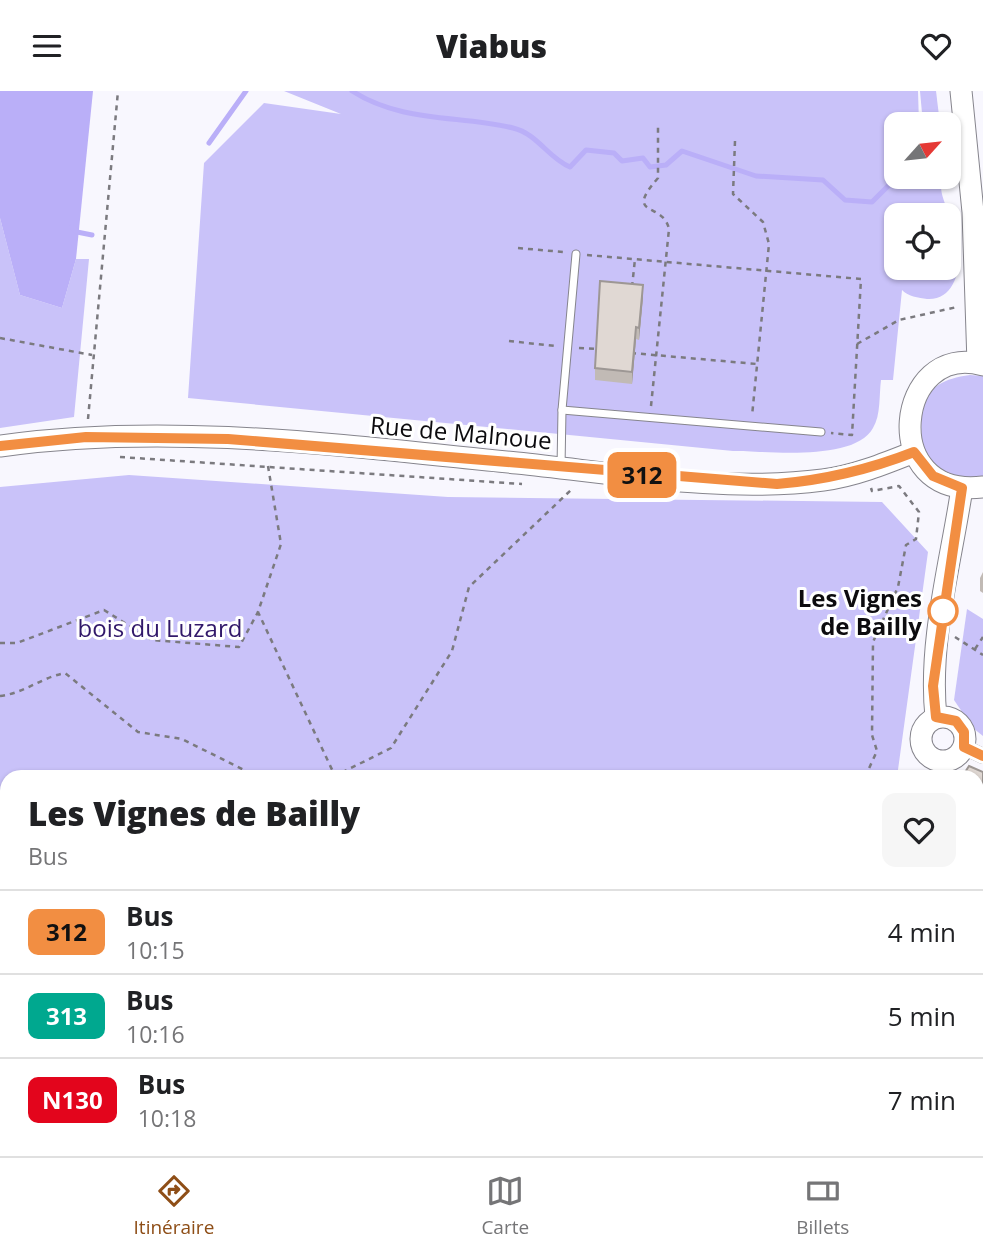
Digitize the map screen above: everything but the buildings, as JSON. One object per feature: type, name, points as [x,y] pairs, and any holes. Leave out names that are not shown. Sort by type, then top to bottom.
[{"type":"main road","points":[[936,717],[933,686],[937,646],[973,487],[933,476],[914,452],[908,434],[909,415],[915,397],[926,381],[941,370],[959,364],[980,364],[973,212],[961,91]]},
{"type":"main road","name":"Rue de Malnoue","points":[[0,446],[86,437],[228,439],[561,477],[777,484],[851,474],[914,452]]},
{"type":"main road","points":[[936,717],[956,721],[974,751],[928,768],[921,734],[924,727],[936,717]]},
{"type":"lane","points":[[561,477],[562,410],[576,254]]},
{"type":"lane","points":[[562,410],[821,432]]},
{"type":"path","points":[[86,437],[118,91]]},
{"type":"path","points":[[650,418],[669,225],[642,201],[658,173],[658,127]]},
{"type":"path","points":[[736,141],[733,194],[763,222],[768,232],[767,271],[751,426]]},
{"type":"path","points":[[517,248],[861,279],[852,435],[821,432]]},
{"type":"path","points":[[632,288],[635,259]]},
{"type":"path","points":[[857,344],[899,320],[960,307],[965,309]]},
{"type":"path","points":[[0,338],[92,355]]},
{"type":"path","points":[[509,341],[605,350]]},
{"type":"path","points":[[630,353],[757,364]]},
{"type":"path","points":[[111,457],[534,485]]},
{"type":"path","points":[[0,643],[17,643],[104,610],[152,640],[239,647],[258,612],[281,544],[268,466]]},
{"type":"path","points":[[348,770],[391,748],[452,651],[469,587],[574,487],[561,477]]},
{"type":"path","points":[[867,481],[873,491],[899,486],[919,512],[916,539],[906,545],[898,587],[873,642],[872,735],[877,751],[868,770]]},
{"type":"path","points":[[258,612],[333,770]]},
{"type":"path","points":[[975,649],[983,637]]},
{"type":"path","points":[[962,641],[983,655]]},
{"type":"path","points":[[0,696],[21,694],[45,677],[65,673],[138,732],[182,739],[244,770]]},
{"type":"green space","points":[[284,91],[918,91],[919,112],[884,112],[884,189],[941,189],[945,203],[884,203],[884,280],[954,280],[946,293],[938,298],[917,297],[902,290],[893,380],[881,380],[876,423],[863,439],[830,450],[788,453],[733,451],[188,398],[204,163],[264,103],[341,114]]},
{"type":"green space","points":[[920,91],[936,91],[939,112],[922,112]]},
{"type":"green space","points":[[0,218],[20,295],[62,308],[76,259],[89,259],[74,417],[0,428]]},
{"type":"green space","points":[[970,375],[983,376],[983,482],[958,482],[923,455],[921,425],[925,401],[939,384]]},
{"type":"green space","name":"bois du Luzard","points":[[129,475],[448,497],[882,502],[928,552],[898,770],[0,770],[0,487]]},
{"type":"green space","points":[[967,609],[983,619],[983,736],[973,728],[954,700]]},
{"type":"shaded area","points":[[0,91],[93,91],[76,259],[62,308],[20,295],[0,218]]},
{"type":"waterway","points":[[209,143],[246,91]]},
{"type":"waterway","points":[[352,91],[371,101],[410,113],[492,124],[522,131],[570,167],[586,150],[614,153],[622,161],[643,158],[650,167],[666,165],[682,151],[756,176],[823,180],[845,200],[872,202],[885,189]]},
{"type":"waterway","points":[[72,227],[77,232],[92,235]]},
{"type":"bus line","name":"312","points":[[0,446],[86,437],[228,439],[405,452],[643,476],[777,484],[825,480],[864,471],[914,452],[933,476],[962,488],[933,686],[936,717],[950,717],[956,721],[964,732],[964,747],[983,756]]},
{"type":"place","name":"Les Vignes de Bailly","points":[[943,611]]}]
